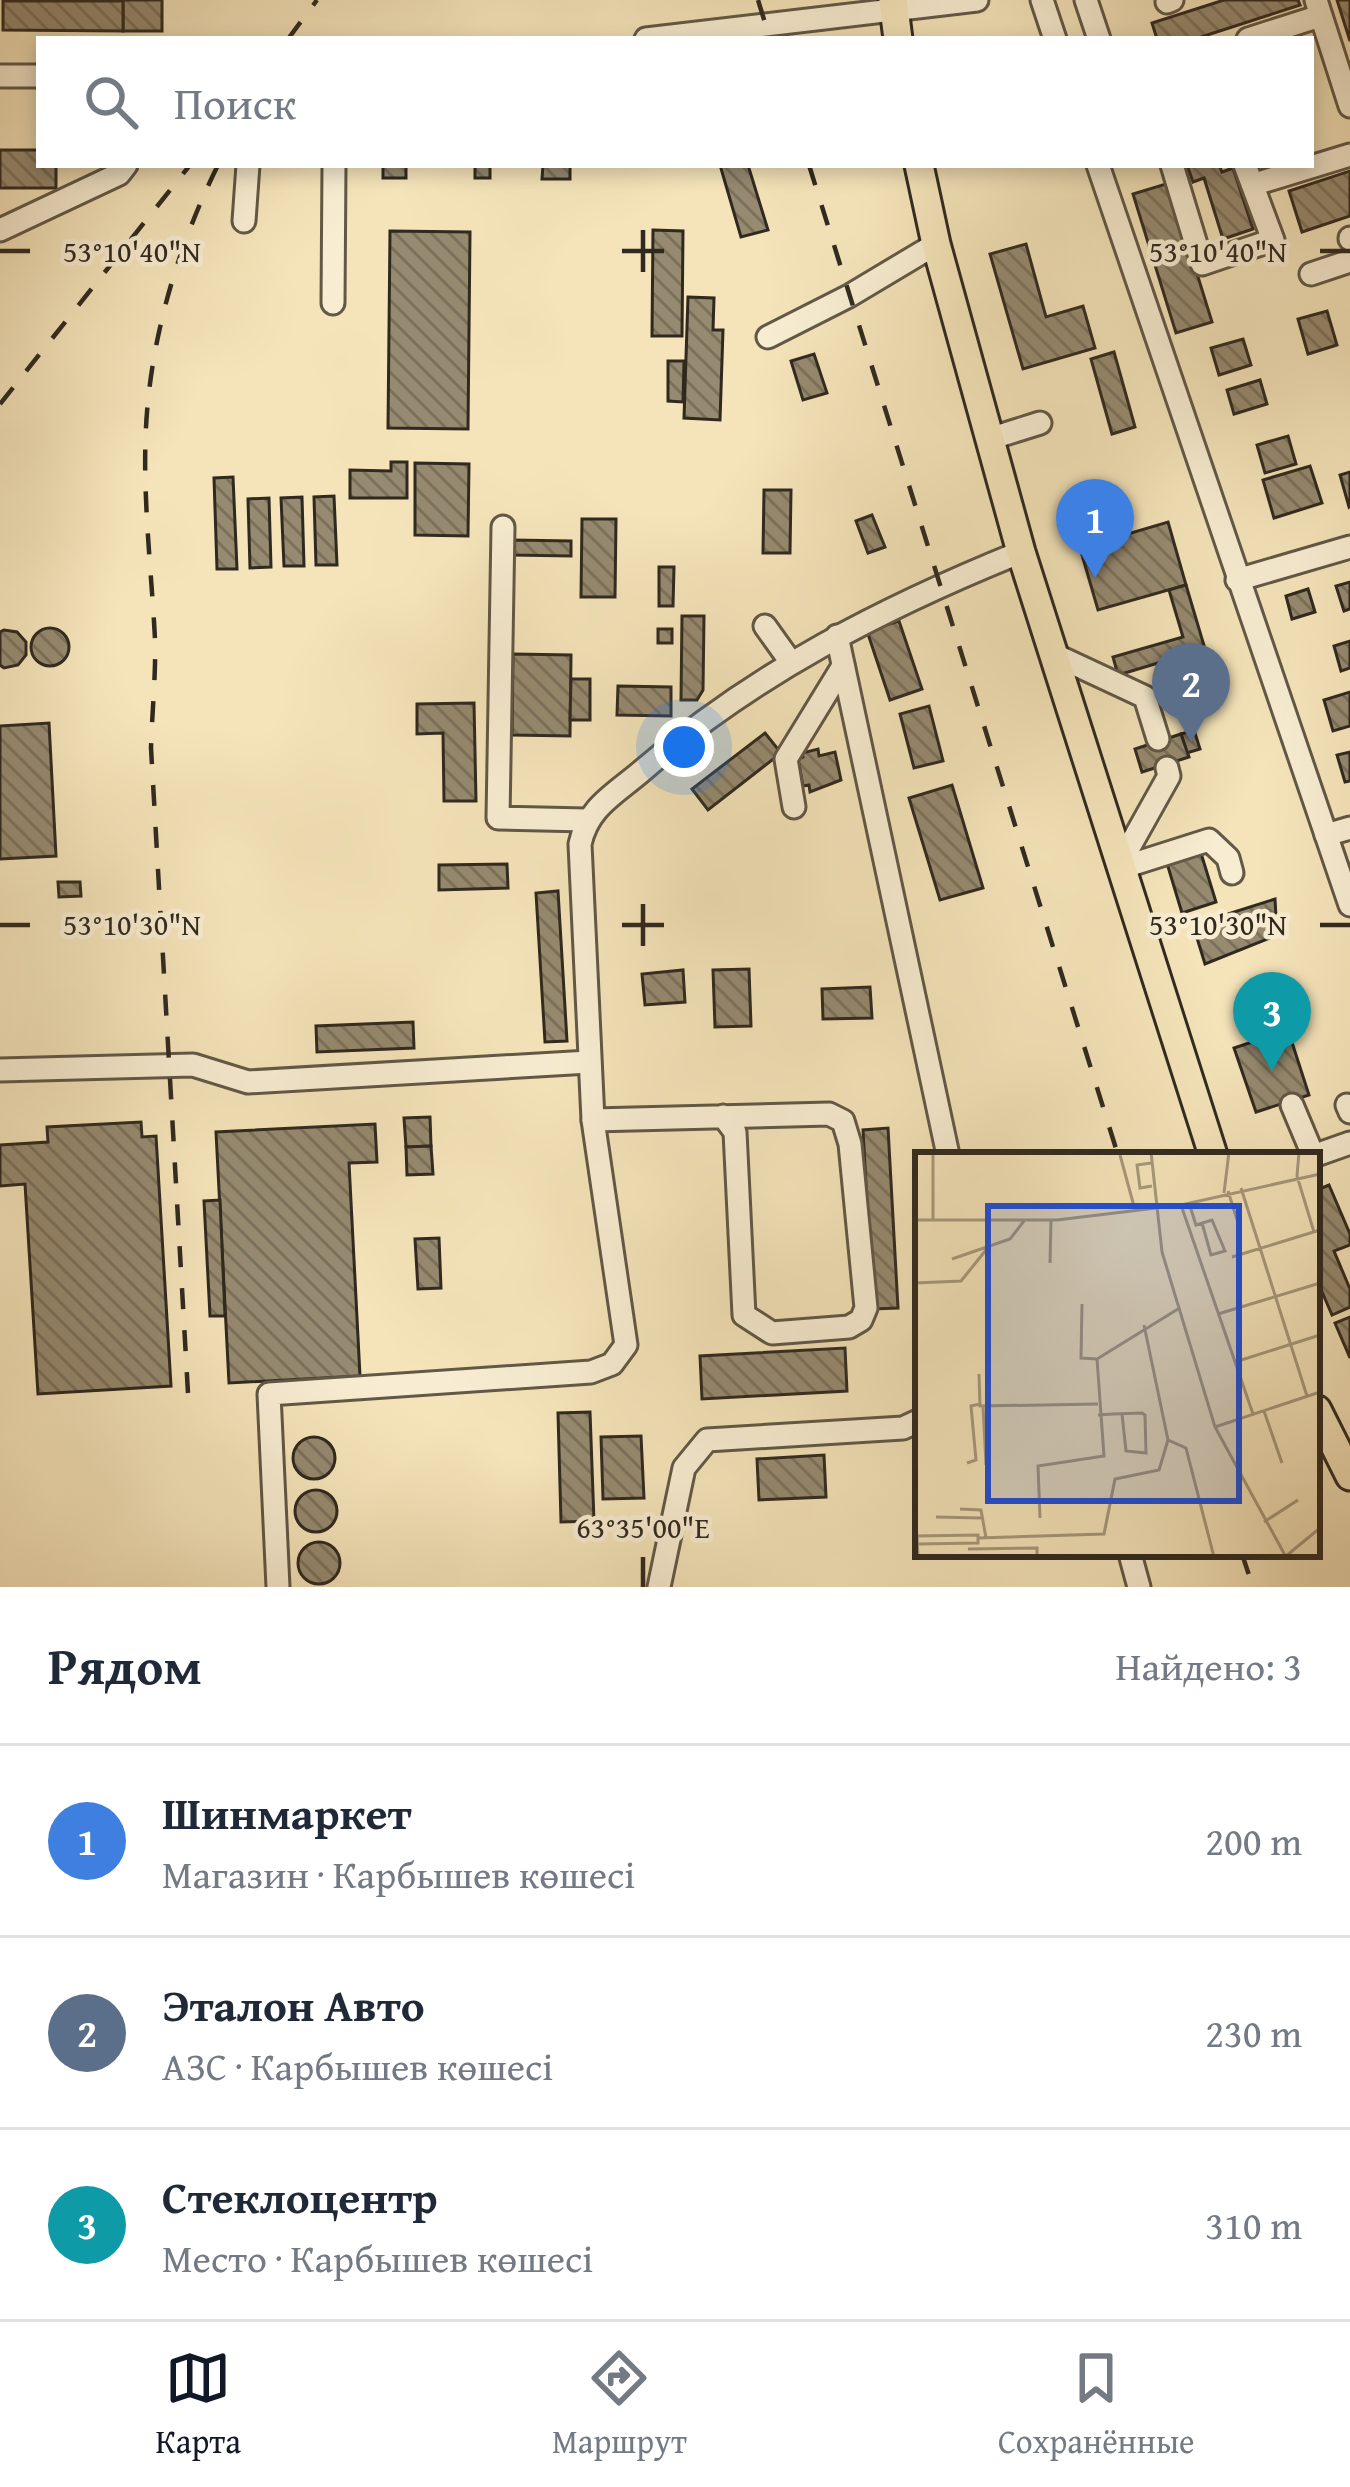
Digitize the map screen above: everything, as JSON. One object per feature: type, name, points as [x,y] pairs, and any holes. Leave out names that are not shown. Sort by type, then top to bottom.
[{"type":"main road","points":[[894,5],[898,36]]},
{"type":"main road","points":[[920,168],[936,244],[1021,551],[1212,1152]]},
{"type":"main road","points":[[1320,1415],[1350,1476]]},
{"type":"street","points":[[660,36],[785,10],[976,0]]},
{"type":"street","points":[[1042,0],[1054,36]]},
{"type":"street","points":[[1087,0],[1098,36]]},
{"type":"street","points":[[1256,36],[1318,8],[1350,106]]},
{"type":"street","points":[[0,76],[36,76]]},
{"type":"street","points":[[1314,162],[1350,155]]},
{"type":"street","points":[[0,230],[124,168]]},
{"type":"street","points":[[244,221],[248,168]]},
{"type":"street","points":[[333,303],[334,168]]},
{"type":"street","points":[[1099,168],[1350,904]]},
{"type":"street","points":[[1173,168],[1202,263],[1273,241],[1250,174],[1282,168]]},
{"type":"street","points":[[768,337],[850,296],[936,244]]},
{"type":"street","points":[[1310,274],[1350,261]]},
{"type":"street","points":[[989,439],[1040,423]]},
{"type":"street","points":[[503,527],[498,818],[586,820]]},
{"type":"street","points":[[1237,580],[1350,547]]},
{"type":"street","points":[[278,1587],[269,1394],[591,1372],[620,1357],[626,1345],[593,1120],[580,844],[586,820],[670,746],[790,662],[940,585],[1021,551]]},
{"type":"street","points":[[765,626],[790,662]]},
{"type":"street","points":[[836,636],[947,1152]]},
{"type":"street","points":[[1055,655],[1144,698],[1158,739]]},
{"type":"street","points":[[794,807],[786,759],[843,666]]},
{"type":"street","points":[[1123,864],[1169,776],[1167,768]]},
{"type":"street","points":[[1326,836],[1350,828]]},
{"type":"street","points":[[1123,864],[1209,840],[1228,858],[1232,873]]},
{"type":"street","points":[[0,1070],[193,1065],[248,1082],[590,1062]]},
{"type":"street","points":[[1292,1105],[1313,1152]]},
{"type":"street","points":[[593,1120],[723,1116],[829,1114],[843,1121],[850,1144],[866,1308],[861,1320],[849,1328],[772,1334],[744,1315],[735,1132],[723,1116]]},
{"type":"street","points":[[1320,1153],[1350,1143]]},
{"type":"street","points":[[659,1587],[684,1468],[707,1440],[903,1428],[915,1422]]},
{"type":"street","points":[[1131,1557],[1139,1587]]},
{"type":"building","points":[[123,0],[162,0],[162,31],[123,31]]},
{"type":"building","points":[[1224,0],[1298,0],[1300,5],[1204,36],[1156,36],[1152,23]]},
{"type":"building","points":[[1337,0],[1350,0],[1350,41]]},
{"type":"building","points":[[3,1],[123,1],[123,31],[3,30]]},
{"type":"building","points":[[0,150],[36,150],[36,168],[56,168],[56,188],[0,188]]},
{"type":"building","points":[[383,168],[406,168],[406,178],[383,178]]},
{"type":"building","points":[[475,168],[490,168],[490,178],[475,178]]},
{"type":"building","points":[[543,168],[570,168],[570,179],[542,179]]},
{"type":"building","points":[[721,168],[749,168],[768,230],[741,237]]},
{"type":"building","points":[[1188,168],[1220,168],[1222,172],[1233,168],[1253,229],[1223,239],[1204,178],[1193,182]]},
{"type":"building","points":[[1350,171],[1350,216],[1302,232],[1289,191]]},
{"type":"building","points":[[1169,183],[1212,322],[1176,333],[1133,194]]},
{"type":"building","points":[[653,230],[683,231],[682,336],[652,336]]},
{"type":"building","points":[[390,231],[470,232],[468,429],[388,428]]},
{"type":"building","points":[[1026,244],[1046,317],[1083,306],[1095,348],[1023,369],[990,254]]},
{"type":"building","points":[[688,297],[714,298],[713,330],[723,330],[720,420],[684,418]]},
{"type":"building","points":[[1327,311],[1337,345],[1308,354],[1298,319]]},
{"type":"building","points":[[1243,339],[1251,365],[1219,375],[1211,348]]},
{"type":"building","points":[[1114,352],[1135,427],[1112,434],[1091,359]]},
{"type":"building","points":[[814,354],[827,393],[803,400],[791,361]]},
{"type":"building","points":[[668,361],[684,361],[683,402],[668,401]]},
{"type":"building","points":[[1260,380],[1267,404],[1234,414],[1227,390]]},
{"type":"building","points":[[1288,436],[1296,464],[1265,473],[1257,445]]},
{"type":"building","points":[[391,462],[407,462],[407,498],[350,498],[350,470],[391,471]]},
{"type":"building","points":[[415,463],[469,464],[468,536],[415,535]]},
{"type":"building","points":[[1310,466],[1322,503],[1274,518],[1263,480]]},
{"type":"building","points":[[1350,472],[1350,506],[1349,507],[1340,475]]},
{"type":"building","points":[[233,477],[237,569],[217,569],[214,478]]},
{"type":"building","points":[[764,490],[791,490],[790,553],[763,553]]},
{"type":"building","points":[[334,496],[337,565],[316,565],[314,497]]},
{"type":"building","points":[[302,497],[304,566],[284,566],[281,498]]},
{"type":"building","points":[[269,498],[271,567],[250,568],[248,499]]},
{"type":"building","points":[[872,515],[885,547],[868,553],[856,521]]},
{"type":"building","points":[[582,519],[616,519],[615,597],[581,597]]},
{"type":"building","points":[[1168,522],[1186,585],[1098,610],[1080,548]]},
{"type":"building","points":[[512,540],[571,541],[571,556],[512,555]]},
{"type":"building","points":[[659,567],[674,567],[673,606],[659,606]]},
{"type":"building","points":[[1350,582],[1350,609],[1344,611],[1336,586]]},
{"type":"building","points":[[1186,585],[1205,649],[1118,675],[1113,657],[1183,637],[1169,590]]},
{"type":"building","points":[[1308,589],[1315,612],[1292,619],[1286,596]]},
{"type":"building","points":[[682,616],[704,616],[703,690],[697,700],[681,700]]},
{"type":"building","points":[[899,621],[922,689],[890,700],[867,631]]},
{"type":"building","points":[[50,628],[63,634],[69,647],[63,660],[50,666],[37,660],[31,647],[37,634]]},
{"type":"building","points":[[658,629],[672,629],[672,643],[658,643]]},
{"type":"building","points":[[0,632],[17,632],[26,642],[26,655],[18,665],[4,668],[0,665]]},
{"type":"building","points":[[1350,641],[1350,668],[1341,671],[1334,646]]},
{"type":"building","points":[[513,654],[571,655],[570,736],[512,735]]},
{"type":"building","points":[[571,679],[590,679],[590,720],[570,720]]},
{"type":"building","points":[[618,686],[671,687],[671,716],[617,715]]},
{"type":"building","points":[[1350,692],[1350,726],[1333,731],[1324,700]]},
{"type":"building","points":[[474,703],[476,801],[444,801],[443,733],[417,734],[417,704]]},
{"type":"building","points":[[929,706],[943,761],[914,768],[900,714]]},
{"type":"building","points":[[49,723],[56,856],[0,859],[0,726]]},
{"type":"building","points":[[1194,730],[1200,749],[1187,753],[1181,734]]},
{"type":"building","points":[[765,733],[781,753],[708,810],[692,789]]},
{"type":"building","points":[[1181,734],[1189,757],[1142,772],[1135,749]]},
{"type":"building","points":[[818,749],[819,756],[835,752],[841,780],[810,792],[809,785],[803,786],[798,759]]},
{"type":"building","points":[[1350,752],[1350,781],[1345,782],[1337,755]]},
{"type":"building","points":[[952,785],[983,888],[940,900],[909,798]]},
{"type":"building","points":[[1200,850],[1216,902],[1182,913],[1166,860]]},
{"type":"building","points":[[507,864],[508,888],[439,890],[439,865]]},
{"type":"building","points":[[58,882],[80,882],[81,896],[59,897]]},
{"type":"building","points":[[558,891],[567,1041],[545,1042],[536,893]]},
{"type":"building","points":[[1275,899],[1277,935],[1205,964],[1193,925]]},
{"type":"building","points":[[749,969],[751,1026],[715,1027],[713,970]]},
{"type":"building","points":[[683,970],[685,1002],[645,1005],[642,974]]},
{"type":"building","points":[[870,987],[872,1018],[823,1019],[822,989]]},
{"type":"building","points":[[413,1022],[414,1048],[317,1052],[316,1026]]},
{"type":"building","points":[[1288,1030],[1309,1095],[1256,1112],[1234,1048]]},
{"type":"building","points":[[430,1117],[431,1146],[406,1147],[404,1118]]},
{"type":"building","points":[[141,1122],[142,1137],[156,1136],[171,1386],[38,1394],[25,1184],[0,1186],[0,1145],[48,1142],[47,1127]]},
{"type":"building","points":[[375,1124],[377,1162],[349,1163],[360,1376],[229,1383],[216,1132]]},
{"type":"building","points":[[888,1128],[898,1308],[873,1309],[863,1130]]},
{"type":"building","points":[[431,1146],[433,1174],[407,1175],[406,1147]]},
{"type":"building","points":[[1329,1185],[1350,1234],[1350,1245],[1334,1251],[1350,1289],[1350,1307],[1332,1315],[1320,1287],[1320,1189]]},
{"type":"building","points":[[220,1200],[225,1316],[210,1316],[204,1201]]},
{"type":"building","points":[[439,1238],[441,1288],[418,1289],[415,1239]]},
{"type":"building","points":[[1350,1317],[1350,1358],[1335,1323]]},
{"type":"building","points":[[845,1348],[847,1391],[702,1399],[700,1356]]},
{"type":"building","points":[[590,1412],[594,1521],[561,1522],[558,1413]]},
{"type":"building","points":[[641,1436],[644,1498],[603,1499],[601,1437]]},
{"type":"building","points":[[314,1437],[329,1443],[335,1458],[329,1473],[314,1479],[299,1473],[293,1458],[299,1443]]},
{"type":"building","points":[[824,1455],[826,1497],[759,1500],[757,1459]]},
{"type":"building","points":[[316,1490],[331,1496],[337,1511],[331,1526],[316,1532],[301,1526],[295,1511],[301,1496]]},
{"type":"building","points":[[319,1542],[334,1548],[340,1563],[334,1578],[319,1584],[304,1578],[298,1563],[304,1548]]},
{"type":"railway","points":[[290,36],[317,0]]},
{"type":"railway","points":[[758,0],[769,36]]},
{"type":"railway","points":[[0,404],[188,168]]},
{"type":"railway","points":[[188,1393],[151,748],[155,639],[146,430],[164,310],[182,250],[217,168]]},
{"type":"railway","points":[[810,168],[1117,1152]]},
{"type":"railway","points":[[1243,1557],[1253,1587]]},
{"type":"place","name":"Шинмаркет","points":[[1095,578]]},
{"type":"place","name":"Эталон Авто","points":[[1191,742]]},
{"type":"place","name":"Стеклоцентр","points":[[1272,1071]]}]
